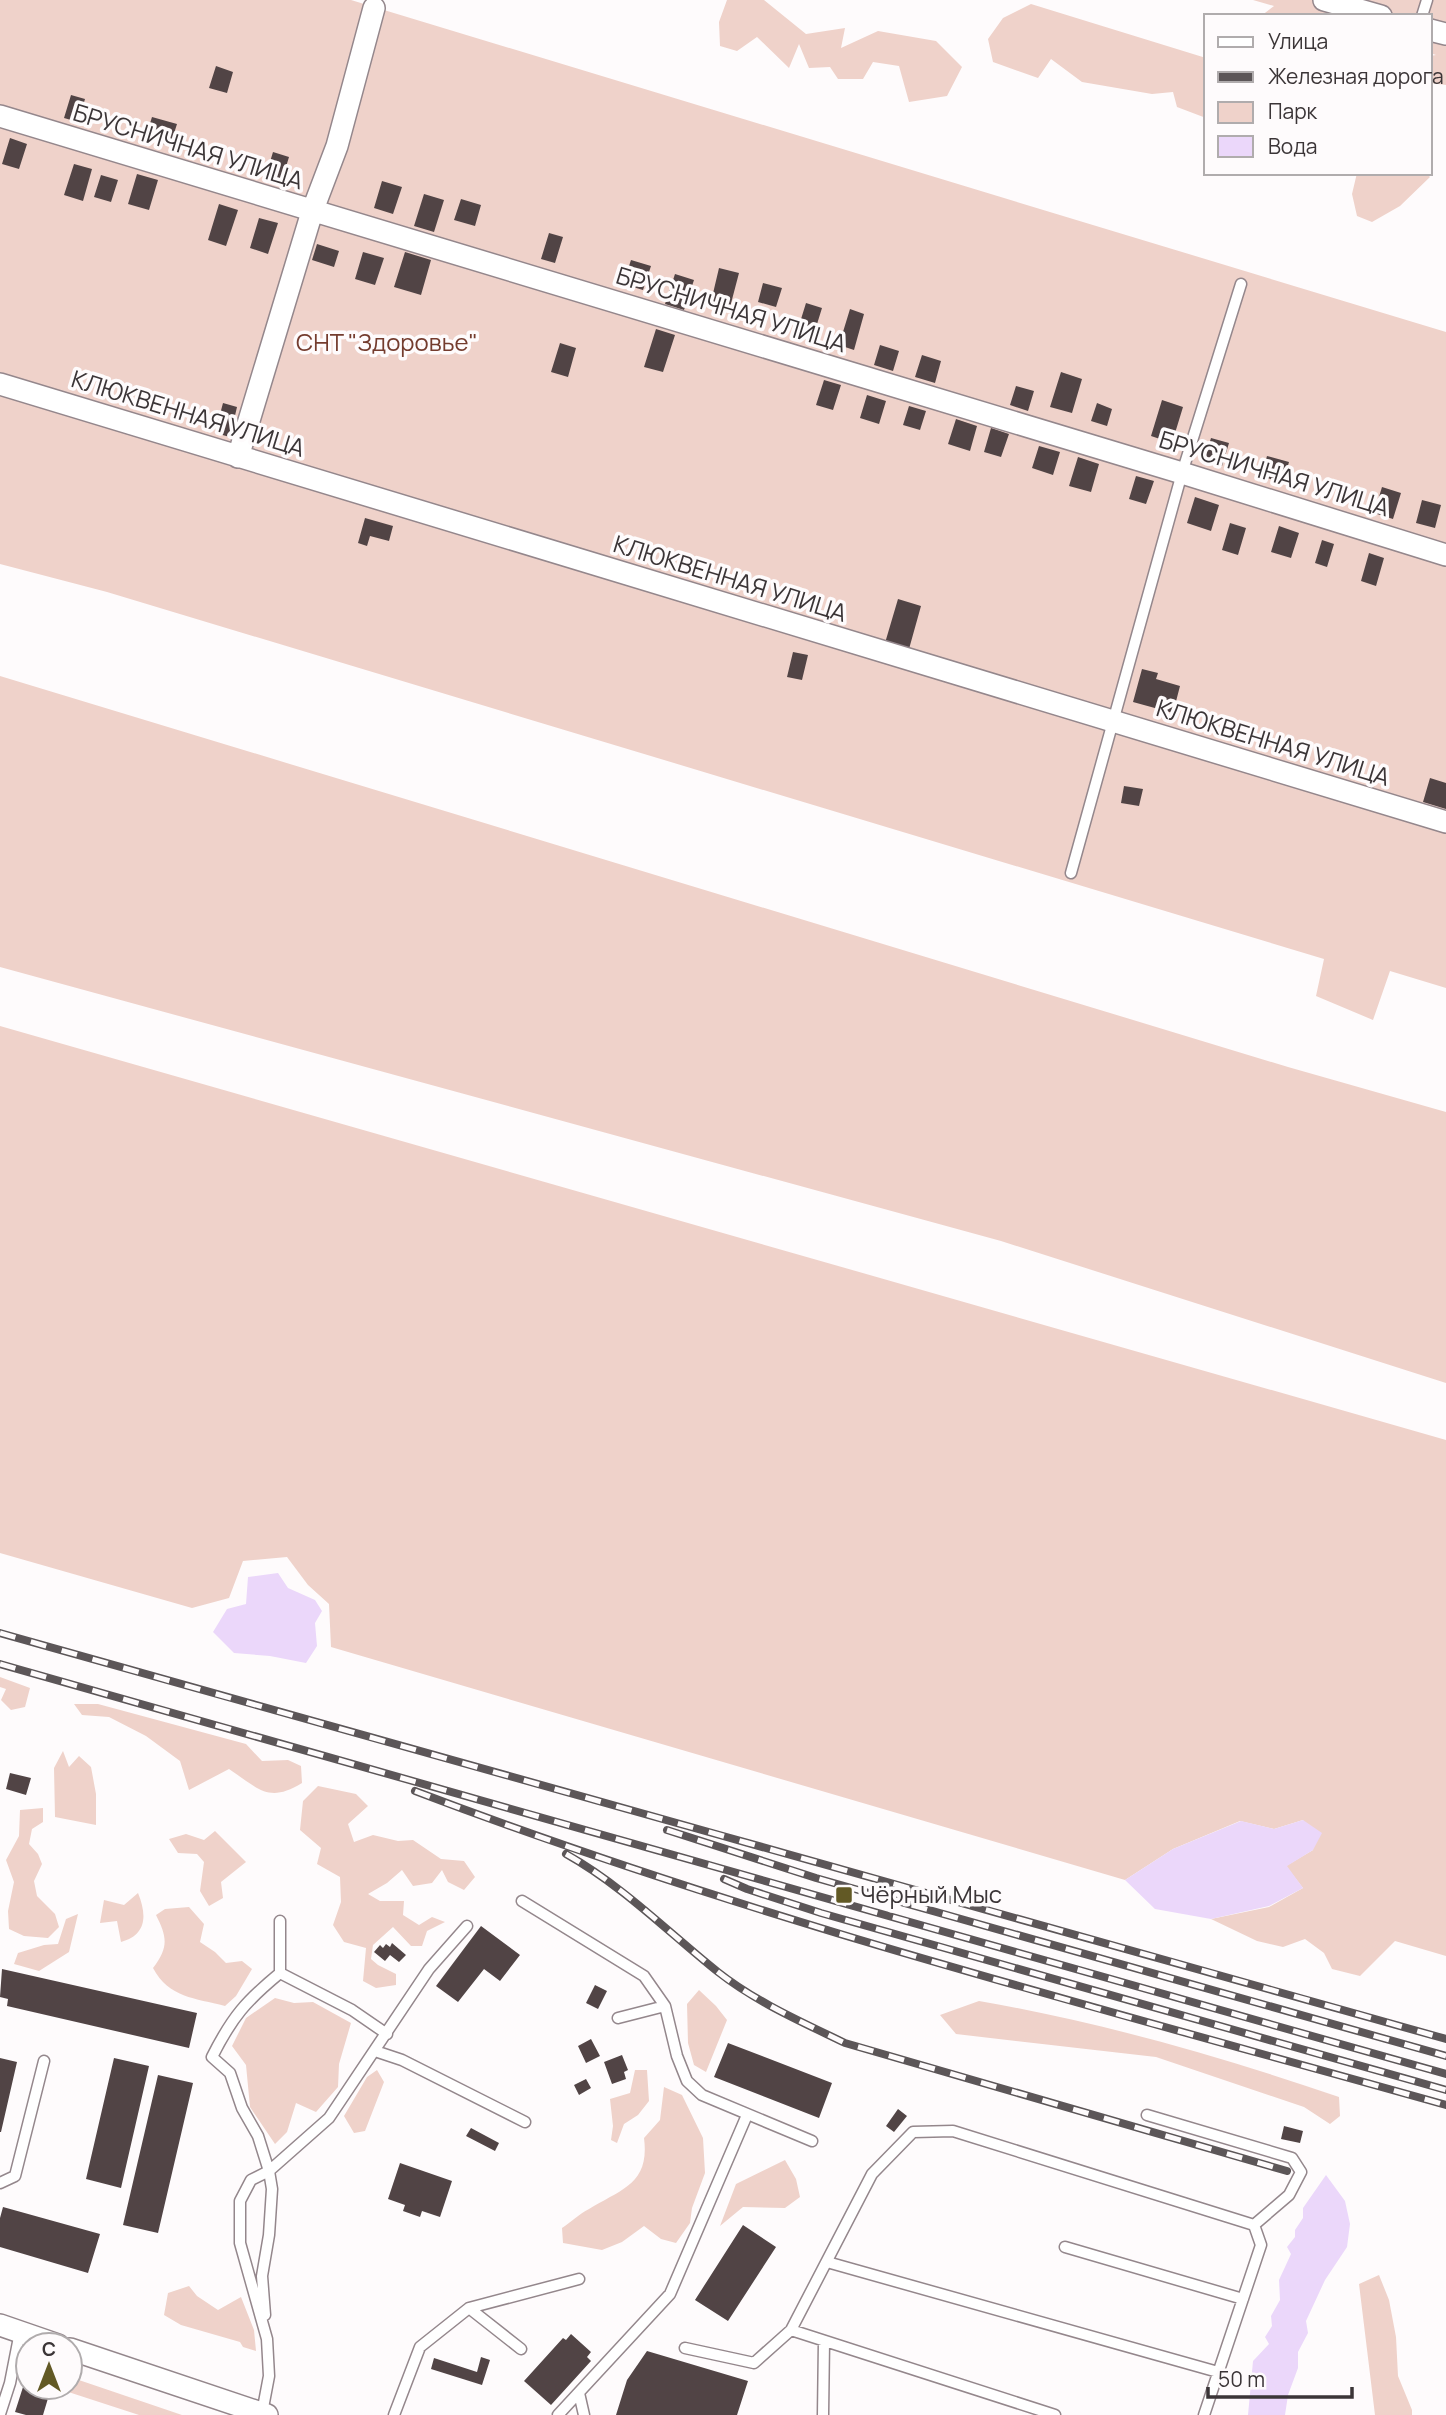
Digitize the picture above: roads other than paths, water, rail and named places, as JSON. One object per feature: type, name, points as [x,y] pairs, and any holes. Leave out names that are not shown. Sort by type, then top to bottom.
[{"type":"street","points":[[1324,0],[1374,14]]},
{"type":"street","points":[[237,457],[312,212],[337,146],[374,8]]},
{"type":"street","name":"БРУСНИЧНАЯ УЛИЦА","points":[[0,116],[1446,555]]},
{"type":"street","name":"КЛЮКВЕННАЯ УЛИЦА","points":[[0,384],[1446,822]]},
{"type":"street","points":[[84,2354],[264,2414]]},
{"type":"lane","points":[[1071,873],[1182,473],[1241,284]]},
{"type":"lane","points":[[522,1901],[644,1976],[665,2006],[677,2056],[687,2081],[702,2095],[812,2141]]},
{"type":"lane","points":[[280,1921],[280,1973]]},
{"type":"lane","points":[[267,2339],[240,2243],[240,2201],[251,2180],[269,2171],[328,2118],[429,1969],[467,1926]]},
{"type":"lane","points":[[280,1973],[352,2010],[387,2034]]},
{"type":"lane","points":[[264,2414],[269,2376],[262,2276],[269,2235],[272,2189],[258,2136],[242,2108],[230,2073],[212,2057],[226,2029],[249,1998],[280,1973]]},
{"type":"lane","points":[[618,2018],[665,2006]]},
{"type":"lane","points":[[375,2052],[402,2060],[526,2122]]},
{"type":"lane","points":[[0,2183],[15,2176],[44,2061]]},
{"type":"lane","points":[[558,2415],[670,2294],[747,2115]]},
{"type":"lane","points":[[1147,2115],[1292,2158],[1301,2172],[1289,2195],[1254,2225]]},
{"type":"lane","points":[[685,2348],[754,2363],[791,2330],[872,2174],[913,2132],[953,2131],[1254,2225]]},
{"type":"lane","points":[[1204,2415],[1261,2245],[1254,2225]]},
{"type":"lane","points":[[1065,2247],[1243,2299]]},
{"type":"lane","points":[[827,2262],[1218,2372]]},
{"type":"lane","points":[[394,2415],[420,2347],[469,2308],[579,2279]]},
{"type":"lane","points":[[469,2308],[521,2349]]},
{"type":"lane","points":[[0,2414],[10,2383],[10,2329]]},
{"type":"lane","points":[[791,2330],[1055,2415]]},
{"type":"lane","points":[[823,2415],[824,2341]]},
{"type":"lane","points":[[579,2393],[584,2415]]},
{"type":"water","points":[[278,1573],[288,1588],[315,1600],[322,1611],[315,1623],[317,1646],[306,1663],[234,1653],[213,1632],[227,1609],[246,1604],[248,1577]]},
{"type":"water","points":[[1303,1820],[1322,1833],[1313,1850],[1287,1866],[1303,1888],[1269,1906],[1211,1919],[1155,1909],[1125,1880],[1173,1849],[1241,1821],[1274,1829]]},
{"type":"water","points":[[1326,2175],[1345,2201],[1350,2224],[1347,2247],[1325,2280],[1306,2321],[1308,2333],[1298,2352],[1298,2368],[1288,2395],[1285,2415],[1248,2415],[1253,2361],[1269,2344],[1265,2337],[1272,2326],[1271,2316],[1280,2300],[1279,2280],[1291,2254],[1287,2247],[1295,2237],[1295,2230],[1303,2218],[1303,2208]]},
{"type":"railway","points":[[0,1633],[1446,2039]]},
{"type":"railway","points":[[0,1664],[1446,2074]]},
{"type":"railway","points":[[415,1791],[542,1837],[798,1921],[1056,1997],[1446,2105]]},
{"type":"railway","points":[[667,1830],[816,1878],[1446,2056]]},
{"type":"railway","points":[[566,1854],[607,1880],[733,1983],[780,2011],[845,2043],[1287,2171]]},
{"type":"railway","points":[[724,1879],[821,1913],[1446,2090]]},
{"type":"place","name":"Чёрный Мыс","points":[[844,1895]]},
{"type":"park label","name":"СНТ \"Здоровье\"","points":[[387,343]]}]
